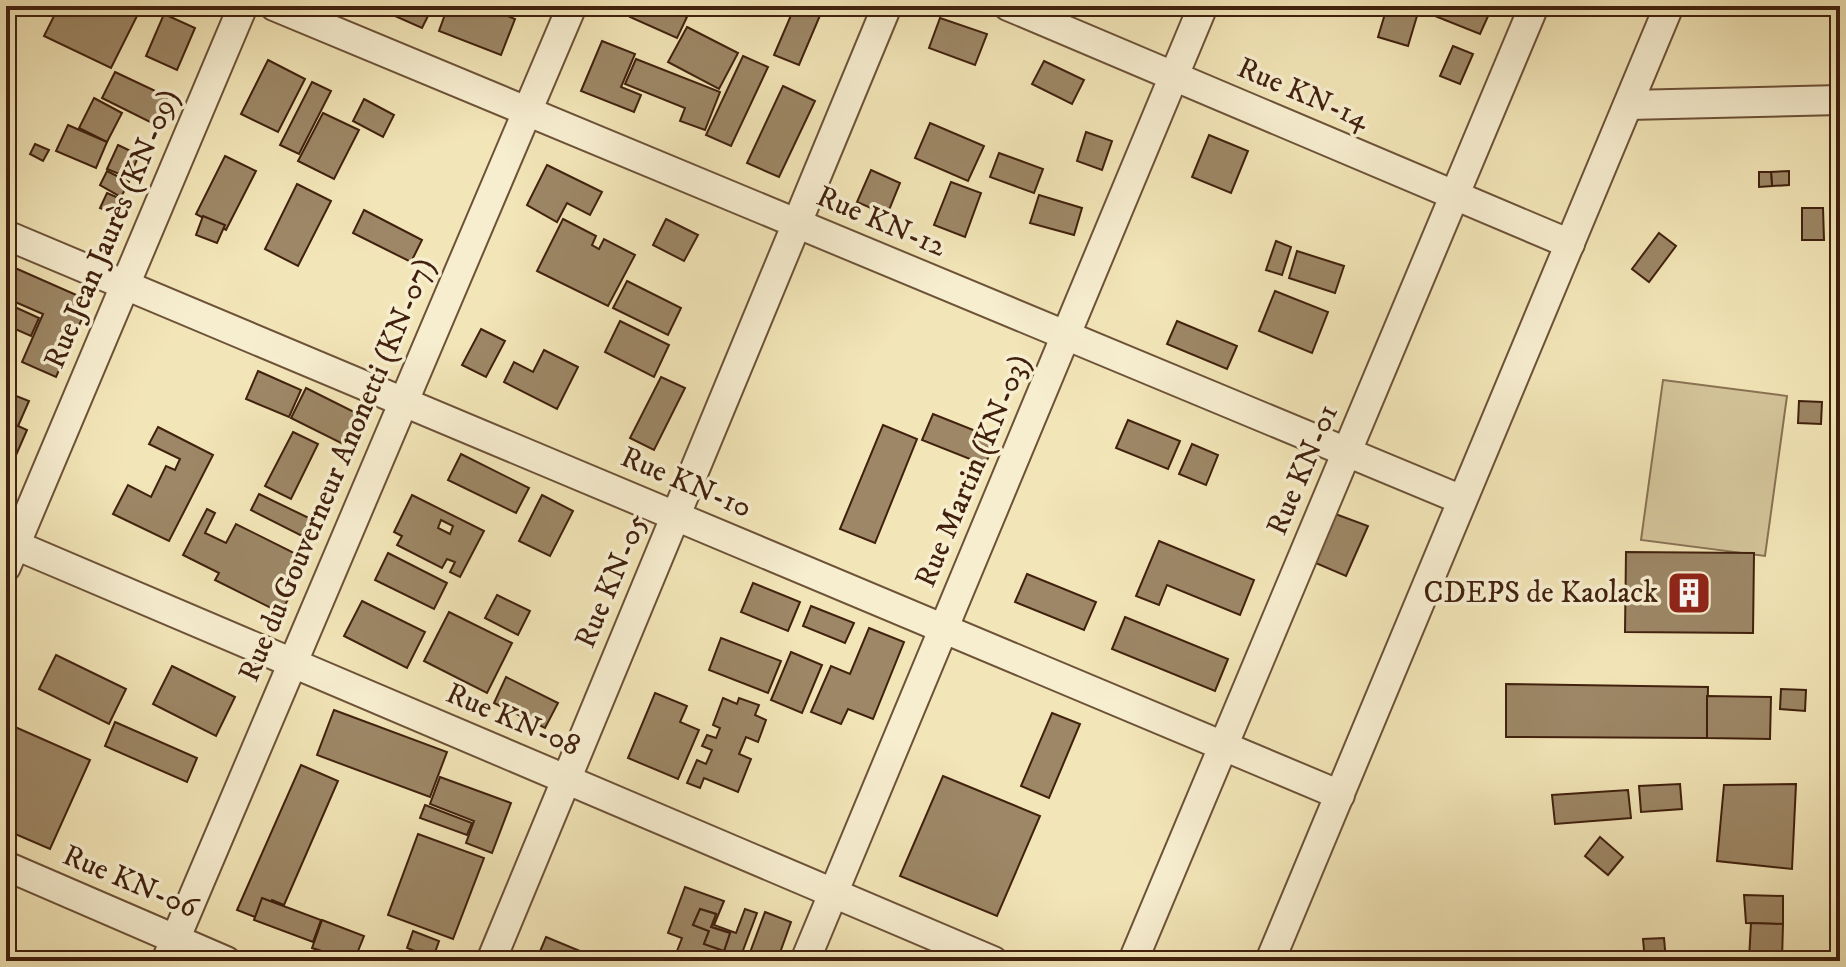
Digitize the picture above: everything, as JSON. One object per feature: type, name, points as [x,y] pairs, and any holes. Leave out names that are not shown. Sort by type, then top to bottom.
[{"type":"street","name":"Rue Jean Jaurès (KN-09)","points":[[9,551],[243,6]]},
{"type":"street","name":"Rue KN-12","points":[[274,6],[1462,500]]},
{"type":"street","name":"Rue du Gouverneur Anonetti (KN-07)","points":[[170,950],[572,6]]},
{"type":"street","name":"Rue KN-05","points":[[491,961],[887,6]]},
{"type":"street","name":"Rue KN-14","points":[[1008,6],[1570,244]]},
{"type":"street","name":"Rue Martin (KN-03)","points":[[805,961],[1203,6]]},
{"type":"street","name":"Rue KN-01","points":[[1133,961],[1534,6]]},
{"type":"street","points":[[1270,961],[1669,6]]},
{"type":"street","points":[[1628,105],[1840,100]]},
{"type":"street","name":"Rue KN-10","points":[[6,235],[1340,795]]},
{"type":"street","name":"Rue KN-08","points":[[9,551],[293,663],[993,961]]},
{"type":"street","name":"Rue KN-06","points":[[6,866],[170,950],[226,961]]},
{"type":"shaded area","points":[[1663,380],[1787,396],[1765,556],[1641,540]]},
{"type":"building","points":[[59,6],[142,6],[111,68],[44,36]]},
{"type":"building","points":[[400,6],[433,6],[422,28],[395,16]]},
{"type":"building","points":[[448,6],[482,6],[515,19],[501,55],[439,31]]},
{"type":"building","points":[[634,6],[662,6],[687,17],[677,38],[630,17]]},
{"type":"building","points":[[795,6],[824,6],[799,65],[774,55]]},
{"type":"building","points":[[1410,6],[1470,6],[1489,14],[1480,34]]},
{"type":"building","points":[[1387,7],[1417,16],[1408,46],[1378,37]]},
{"type":"building","points":[[164,14],[195,28],[177,70],[146,56]]},
{"type":"building","points":[[940,18],[987,34],[975,65],[929,48]]},
{"type":"building","points":[[687,27],[738,53],[719,89],[668,62]]},
{"type":"building","points":[[602,41],[635,54],[621,87],[641,95],[634,112],[581,91]]},
{"type":"building","points":[[1453,46],[1473,54],[1460,84],[1440,76]]},
{"type":"building","points":[[743,56],[768,67],[731,146],[706,135]]},
{"type":"building","points":[[636,59],[720,92],[705,130],[680,121],[685,108],[625,84]]},
{"type":"building","points":[[268,60],[305,79],[278,132],[241,114]]},
{"type":"building","points":[[1044,61],[1084,80],[1072,104],[1032,84]]},
{"type":"building","points":[[115,72],[168,97],[154,124],[102,98]]},
{"type":"building","points":[[312,82],[331,91],[299,154],[280,145]]},
{"type":"building","points":[[783,86],[815,101],[779,177],[747,163]]},
{"type":"building","points":[[94,98],[122,113],[107,142],[79,128]]},
{"type":"building","points":[[364,99],[394,115],[383,137],[353,121]]},
{"type":"building","points":[[323,113],[359,130],[334,179],[298,161]]},
{"type":"building","points":[[930,123],[984,146],[968,181],[915,158]]},
{"type":"building","points":[[68,125],[107,142],[96,168],[56,151]]},
{"type":"building","points":[[1086,132],[1112,141],[1102,170],[1077,161]]},
{"type":"building","points":[[1209,135],[1248,151],[1231,193],[1192,177]]},
{"type":"building","points":[[35,144],[49,150],[43,161],[30,154]]},
{"type":"building","points":[[118,145],[139,155],[129,178],[107,169]]},
{"type":"building","points":[[999,153],[1043,169],[1034,193],[990,177]]},
{"type":"building","points":[[225,156],[256,171],[226,230],[196,214]]},
{"type":"building","points":[[547,165],[602,192],[590,215],[567,203],[557,222],[527,205]]},
{"type":"building","points":[[871,170],[900,183],[887,215],[857,202]]},
{"type":"building","points":[[107,171],[129,182],[121,197],[100,185]]},
{"type":"building","points":[[1789,171],[1789,185],[1772,186],[1771,172]]},
{"type":"building","points":[[1759,172],[1771,172],[1772,186],[1759,187]]},
{"type":"building","points":[[951,182],[981,193],[965,237],[934,225]]},
{"type":"building","points":[[297,184],[331,201],[298,266],[265,249]]},
{"type":"building","points":[[107,193],[121,199],[114,214],[100,208]]},
{"type":"building","points":[[1039,195],[1082,208],[1074,235],[1030,223]]},
{"type":"building","points":[[1802,208],[1823,208],[1824,240],[1802,240]]},
{"type":"building","points":[[364,210],[422,240],[411,262],[353,233]]},
{"type":"building","points":[[115,211],[125,216],[120,225],[111,221]]},
{"type":"building","points":[[203,216],[225,225],[217,243],[196,235]]},
{"type":"building","points":[[563,219],[596,236],[592,245],[599,249],[604,239],[635,255],[608,306],[537,271]]},
{"type":"building","points":[[666,219],[698,235],[684,261],[653,245]]},
{"type":"building","points":[[1659,233],[1676,246],[1649,282],[1632,269]]},
{"type":"building","points":[[1276,241],[1291,247],[1282,275],[1266,270]]},
{"type":"building","points":[[1297,251],[1344,266],[1335,293],[1289,278]]},
{"type":"building","points":[[6,264],[90,301],[56,377],[22,362],[43,314],[6,298]]},
{"type":"building","points":[[627,281],[681,308],[668,335],[613,308]]},
{"type":"building","points":[[1275,291],[1328,312],[1312,353],[1259,331]]},
{"type":"building","points":[[6,303],[39,318],[31,336],[6,325]]},
{"type":"building","points":[[620,321],[669,345],[654,377],[605,352]]},
{"type":"building","points":[[1177,321],[1237,346],[1227,369],[1167,344]]},
{"type":"building","points":[[481,329],[505,341],[486,377],[462,365]]},
{"type":"building","points":[[544,350],[578,367],[557,409],[504,382],[514,362],[533,372]]},
{"type":"building","points":[[258,371],[301,390],[289,417],[246,399]]},
{"type":"building","points":[[661,377],[685,388],[654,450],[630,438]]},
{"type":"building","points":[[306,388],[358,414],[343,444],[291,418]]},
{"type":"building","points":[[6,392],[29,401],[18,426],[27,430],[6,478]]},
{"type":"building","points":[[1799,401],[1822,402],[1821,424],[1798,423]]},
{"type":"building","points":[[933,414],[996,439],[985,465],[922,440]]},
{"type":"building","points":[[1128,420],[1180,441],[1168,469],[1116,448]]},
{"type":"building","points":[[883,425],[917,439],[875,543],[840,529]]},
{"type":"building","points":[[158,427],[213,455],[169,541],[113,514],[128,485],[151,497],[166,466],[175,470],[180,459],[149,444]]},
{"type":"building","points":[[293,432],[318,444],[291,499],[265,486]]},
{"type":"building","points":[[1192,444],[1218,455],[1206,485],[1179,474]]},
{"type":"building","points":[[461,454],[529,488],[516,513],[448,480]]},
{"type":"building","points":[[259,494],[313,520],[304,537],[251,510]]},
{"type":"building","points":[[412,495],[484,531],[460,577],[450,572],[455,562],[447,559],[442,568],[397,545],[402,536],[394,532]],"holes":[[[441,520],[453,526],[450,534],[438,528]]]},
{"type":"building","points":[[542,495],[573,511],[550,556],[519,541]]},
{"type":"building","points":[[207,509],[215,513],[205,533],[226,543],[236,524],[308,560],[281,613],[215,580],[219,573],[183,555]]},
{"type":"building","points":[[1330,512],[1368,526],[1346,576],[1311,561]]},
{"type":"building","points":[[1159,541],[1254,580],[1240,615],[1167,585],[1159,605],[1136,596]]},
{"type":"building","name":"CDEPS de Kaolack","points":[[1626,552],[1754,553],[1753,633],[1625,632]]},
{"type":"building","points":[[388,553],[447,583],[434,609],[375,580]]},
{"type":"building","points":[[1027,574],[1096,602],[1084,630],[1015,602]]},
{"type":"building","points":[[753,583],[800,602],[788,631],[741,612]]},
{"type":"building","points":[[497,595],[530,611],[518,635],[485,618]]},
{"type":"building","points":[[362,601],[425,632],[407,668],[344,636]]},
{"type":"building","points":[[811,606],[854,623],[845,643],[803,626]]},
{"type":"building","points":[[449,612],[512,643],[487,693],[424,661]]},
{"type":"building","points":[[1125,617],[1228,659],[1215,691],[1112,649]]},
{"type":"building","points":[[869,628],[904,642],[873,719],[848,709],[841,724],[811,712],[831,666],[850,674]]},
{"type":"building","points":[[721,638],[781,661],[768,693],[709,670]]},
{"type":"building","points":[[791,652],[822,665],[802,713],[771,700]]},
{"type":"building","points":[[56,655],[126,689],[109,724],[39,689]]},
{"type":"building","points":[[172,666],[235,697],[216,736],[153,704]]},
{"type":"building","points":[[506,677],[558,703],[545,728],[494,703]]},
{"type":"building","points":[[1506,684],[1708,687],[1707,738],[1506,737]]},
{"type":"building","points":[[1781,689],[1806,690],[1805,711],[1780,709]]},
{"type":"building","points":[[655,693],[687,706],[680,722],[699,730],[678,779],[628,758]]},
{"type":"building","points":[[1707,696],[1771,697],[1770,739],[1707,738]]},
{"type":"building","points":[[723,698],[737,704],[739,698],[759,705],[755,715],[766,720],[758,742],[746,737],[739,754],[751,759],[738,792],[704,778],[700,788],[687,783],[697,760],[706,764],[712,750],[702,746],[707,735],[716,738],[720,728],[713,725]]},
{"type":"building","points":[[334,710],[447,752],[430,797],[317,755]]},
{"type":"building","points":[[1052,713],[1080,724],[1049,798],[1021,786]]},
{"type":"building","points":[[115,722],[197,758],[187,782],[105,746]]},
{"type":"building","points":[[6,723],[90,760],[50,849],[6,830]]},
{"type":"building","points":[[301,765],[338,781],[284,905],[272,900],[263,920],[237,910]]},
{"type":"building","points":[[943,776],[1040,816],[997,916],[900,876]]},
{"type":"building","points":[[440,777],[511,803],[492,853],[466,843],[474,821],[430,804]]},
{"type":"building","points":[[1680,784],[1682,809],[1641,812],[1639,786]]},
{"type":"building","points":[[1796,784],[1792,869],[1717,861],[1724,785]]},
{"type":"building","points":[[1628,790],[1631,818],[1555,824],[1552,795]]},
{"type":"building","points":[[425,805],[472,823],[467,835],[420,818]]},
{"type":"building","points":[[418,834],[484,858],[453,939],[388,915]]},
{"type":"building","points":[[1600,837],[1623,857],[1608,875],[1585,856]]},
{"type":"building","points":[[685,887],[724,901],[714,925],[736,933],[745,909],[757,913],[739,961],[657,961],[661,951],[675,956],[682,938],[668,933]],"holes":[[[700,909],[716,914],[711,927],[730,933],[724,951],[704,944],[709,931],[693,925]]]},
{"type":"building","points":[[1744,895],[1783,896],[1783,924],[1746,923]]},
{"type":"building","points":[[262,898],[321,920],[313,942],[254,920]]},
{"type":"building","points":[[700,909],[716,914],[711,927],[730,933],[724,951],[704,944],[709,931],[693,925]]},
{"type":"building","points":[[765,912],[791,922],[777,961],[748,958]]},
{"type":"building","points":[[322,920],[364,936],[354,961],[312,948]]},
{"type":"building","points":[[1751,923],[1783,924],[1782,960],[1749,959]]},
{"type":"building","points":[[413,931],[439,941],[433,958],[407,948]]},
{"type":"building","points":[[546,937],[604,961],[536,961]]},
{"type":"building","points":[[1664,938],[1666,961],[1645,961],[1643,939]]},
{"type":"building","points":[[863,951],[891,960],[860,961]]},
{"type":"place","name":"CDEPS de Kaolack","points":[[1689,593]]}]
